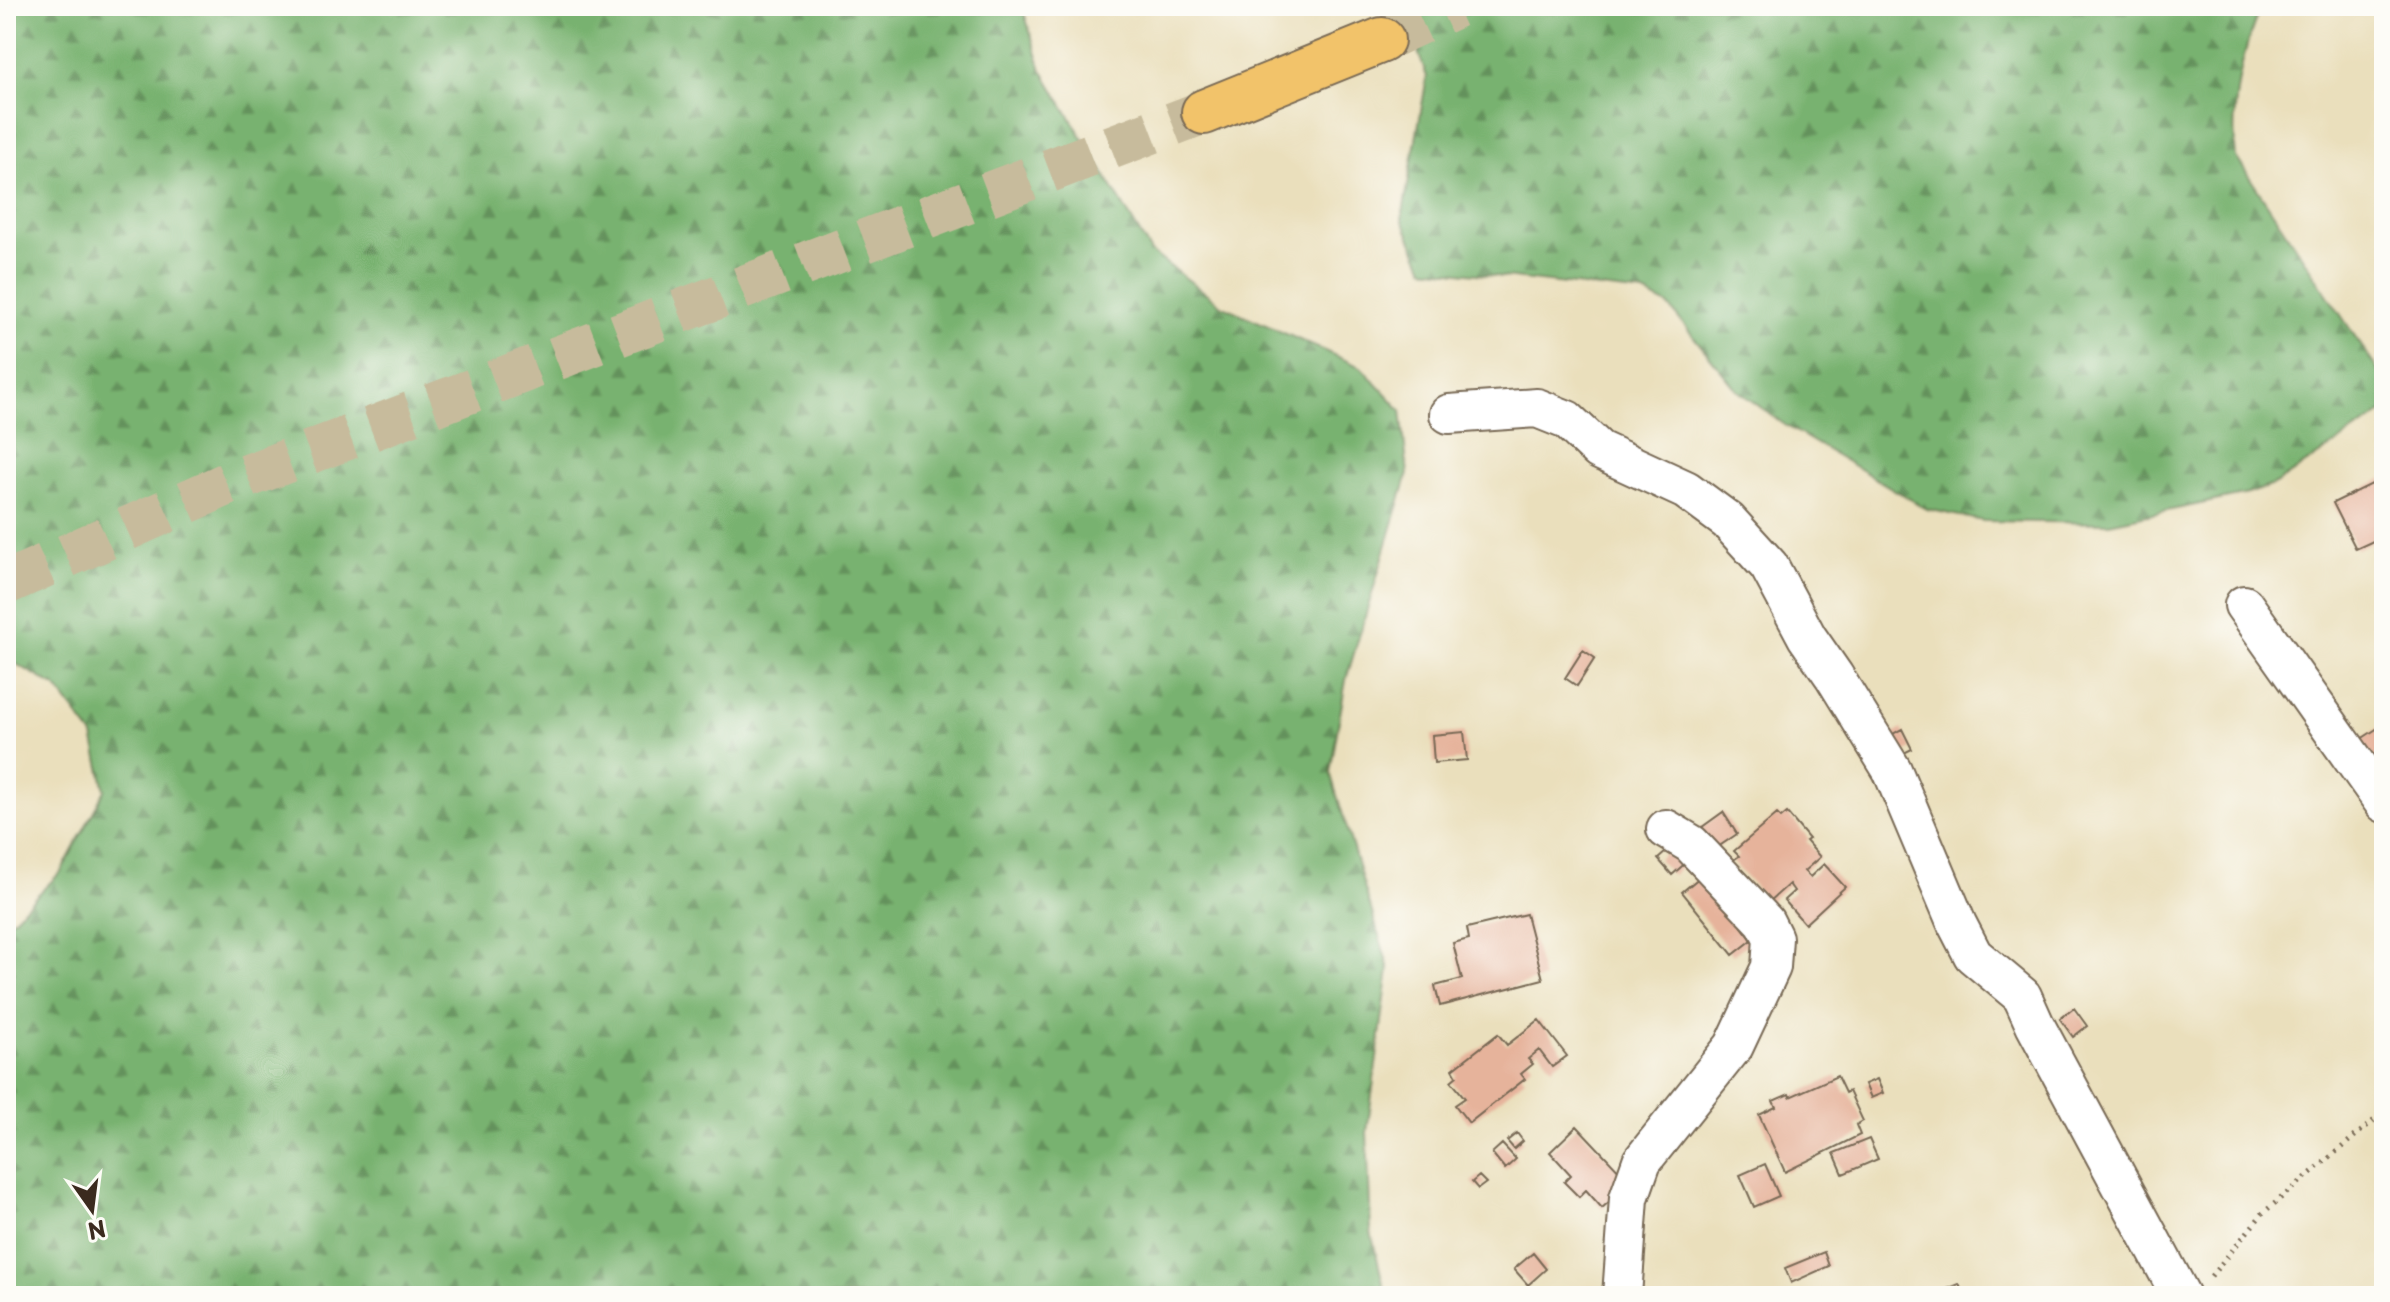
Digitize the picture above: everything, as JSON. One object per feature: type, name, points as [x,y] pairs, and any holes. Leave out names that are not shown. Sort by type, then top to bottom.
[{"type":"highway","points":[[1204,112],[1382,40]]},
{"type":"street","points":[[1449,414],[1537,408],[1567,420],[1599,450],[1686,490],[1728,521],[1769,566],[1807,637],[1892,770],[1973,955],[2022,996],[2050,1054],[2194,1291]]},
{"type":"street","points":[[2244,605],[2384,803]]},
{"type":"street","points":[[1622,1296],[1629,1198],[1642,1161],[1734,1046],[1771,967],[1773,938],[1765,922],[1691,844],[1666,829]]},
{"type":"path","points":[[2194,1291],[2263,1213],[2384,1112]]},
{"type":"path","points":[[1764,1296],[1772,1294]]},
{"type":"green space","points":[[6,6],[1022,6],[1042,70],[1151,252],[1223,306],[1361,367],[1401,410],[1408,474],[1346,680],[1330,772],[1389,969],[1367,1132],[1371,1232],[1386,1296],[6,1296],[6,926],[61,872],[105,790],[93,736],[56,687],[6,658]]},
{"type":"green space","points":[[1402,6],[2261,6],[2239,80],[2235,119],[2236,157],[2384,380],[2384,412],[2275,484],[2248,494],[2109,523],[1983,521],[1927,509],[1785,425],[1737,390],[1668,305],[1644,293],[1424,268],[1402,219],[1427,77]]},
{"type":"building","points":[[2384,478],[2384,536],[2356,549],[2333,503]]},
{"type":"building","points":[[1583,650],[1595,658],[1577,686],[1565,678]]},
{"type":"building","points":[[2384,724],[2384,753],[2369,764],[2355,743]]},
{"type":"building","points":[[1902,729],[1912,749],[1896,757],[1886,738]]},
{"type":"building","points":[[1464,732],[1467,760],[1434,763],[1432,735]]},
{"type":"building","points":[[1723,812],[1737,834],[1712,851],[1698,830]]},
{"type":"building","points":[[1787,813],[1820,857],[1804,871],[1810,877],[1824,864],[1845,887],[1805,924],[1784,900],[1794,891],[1789,884],[1769,902],[1732,861],[1739,856],[1734,851],[1777,814],[1781,818]]},
{"type":"building","points":[[1675,844],[1689,860],[1672,875],[1658,859]]},
{"type":"building","points":[[1706,872],[1748,923],[1742,927],[1752,940],[1733,955],[1682,892]]},
{"type":"building","points":[[1526,914],[1543,979],[1440,1006],[1435,986],[1462,979],[1453,943],[1469,939],[1467,928]]},
{"type":"building","points":[[2074,1008],[2087,1026],[2073,1037],[2060,1019]]},
{"type":"building","points":[[1539,1020],[1567,1056],[1552,1067],[1539,1050],[1528,1059],[1533,1064],[1521,1074],[1525,1079],[1469,1123],[1455,1105],[1465,1098],[1451,1081],[1457,1076],[1453,1069],[1498,1034],[1507,1045]]},
{"type":"building","points":[[1837,1076],[1845,1093],[1849,1091],[1863,1121],[1856,1125],[1860,1135],[1785,1172],[1759,1115],[1776,1107],[1773,1101],[1789,1094],[1790,1097]]},
{"type":"building","points":[[1877,1079],[1883,1093],[1871,1098],[1865,1084]]},
{"type":"building","points":[[1577,1126],[1624,1176],[1620,1192],[1602,1208],[1586,1190],[1579,1197],[1564,1182],[1571,1175],[1550,1152]]},
{"type":"building","points":[[1517,1133],[1523,1141],[1514,1149],[1507,1141]]},
{"type":"building","points":[[1869,1139],[1878,1159],[1843,1174],[1834,1153]]},
{"type":"building","points":[[1502,1144],[1516,1159],[1505,1169],[1492,1153]]},
{"type":"building","points":[[1765,1164],[1779,1196],[1754,1207],[1740,1175]]},
{"type":"building","points":[[1479,1176],[1486,1183],[1478,1189],[1472,1182]]},
{"type":"building","points":[[1824,1252],[1829,1266],[1791,1283],[1785,1268]]},
{"type":"building","points":[[1533,1253],[1546,1269],[1528,1285],[1514,1269]]},
{"type":"building","points":[[1959,1284],[1964,1296],[1942,1296],[1940,1292]]},
{"type":"tunnel","points":[[1382,40],[1456,6]]},
{"type":"tunnel","points":[[6,583],[229,483],[1204,112]]}]
